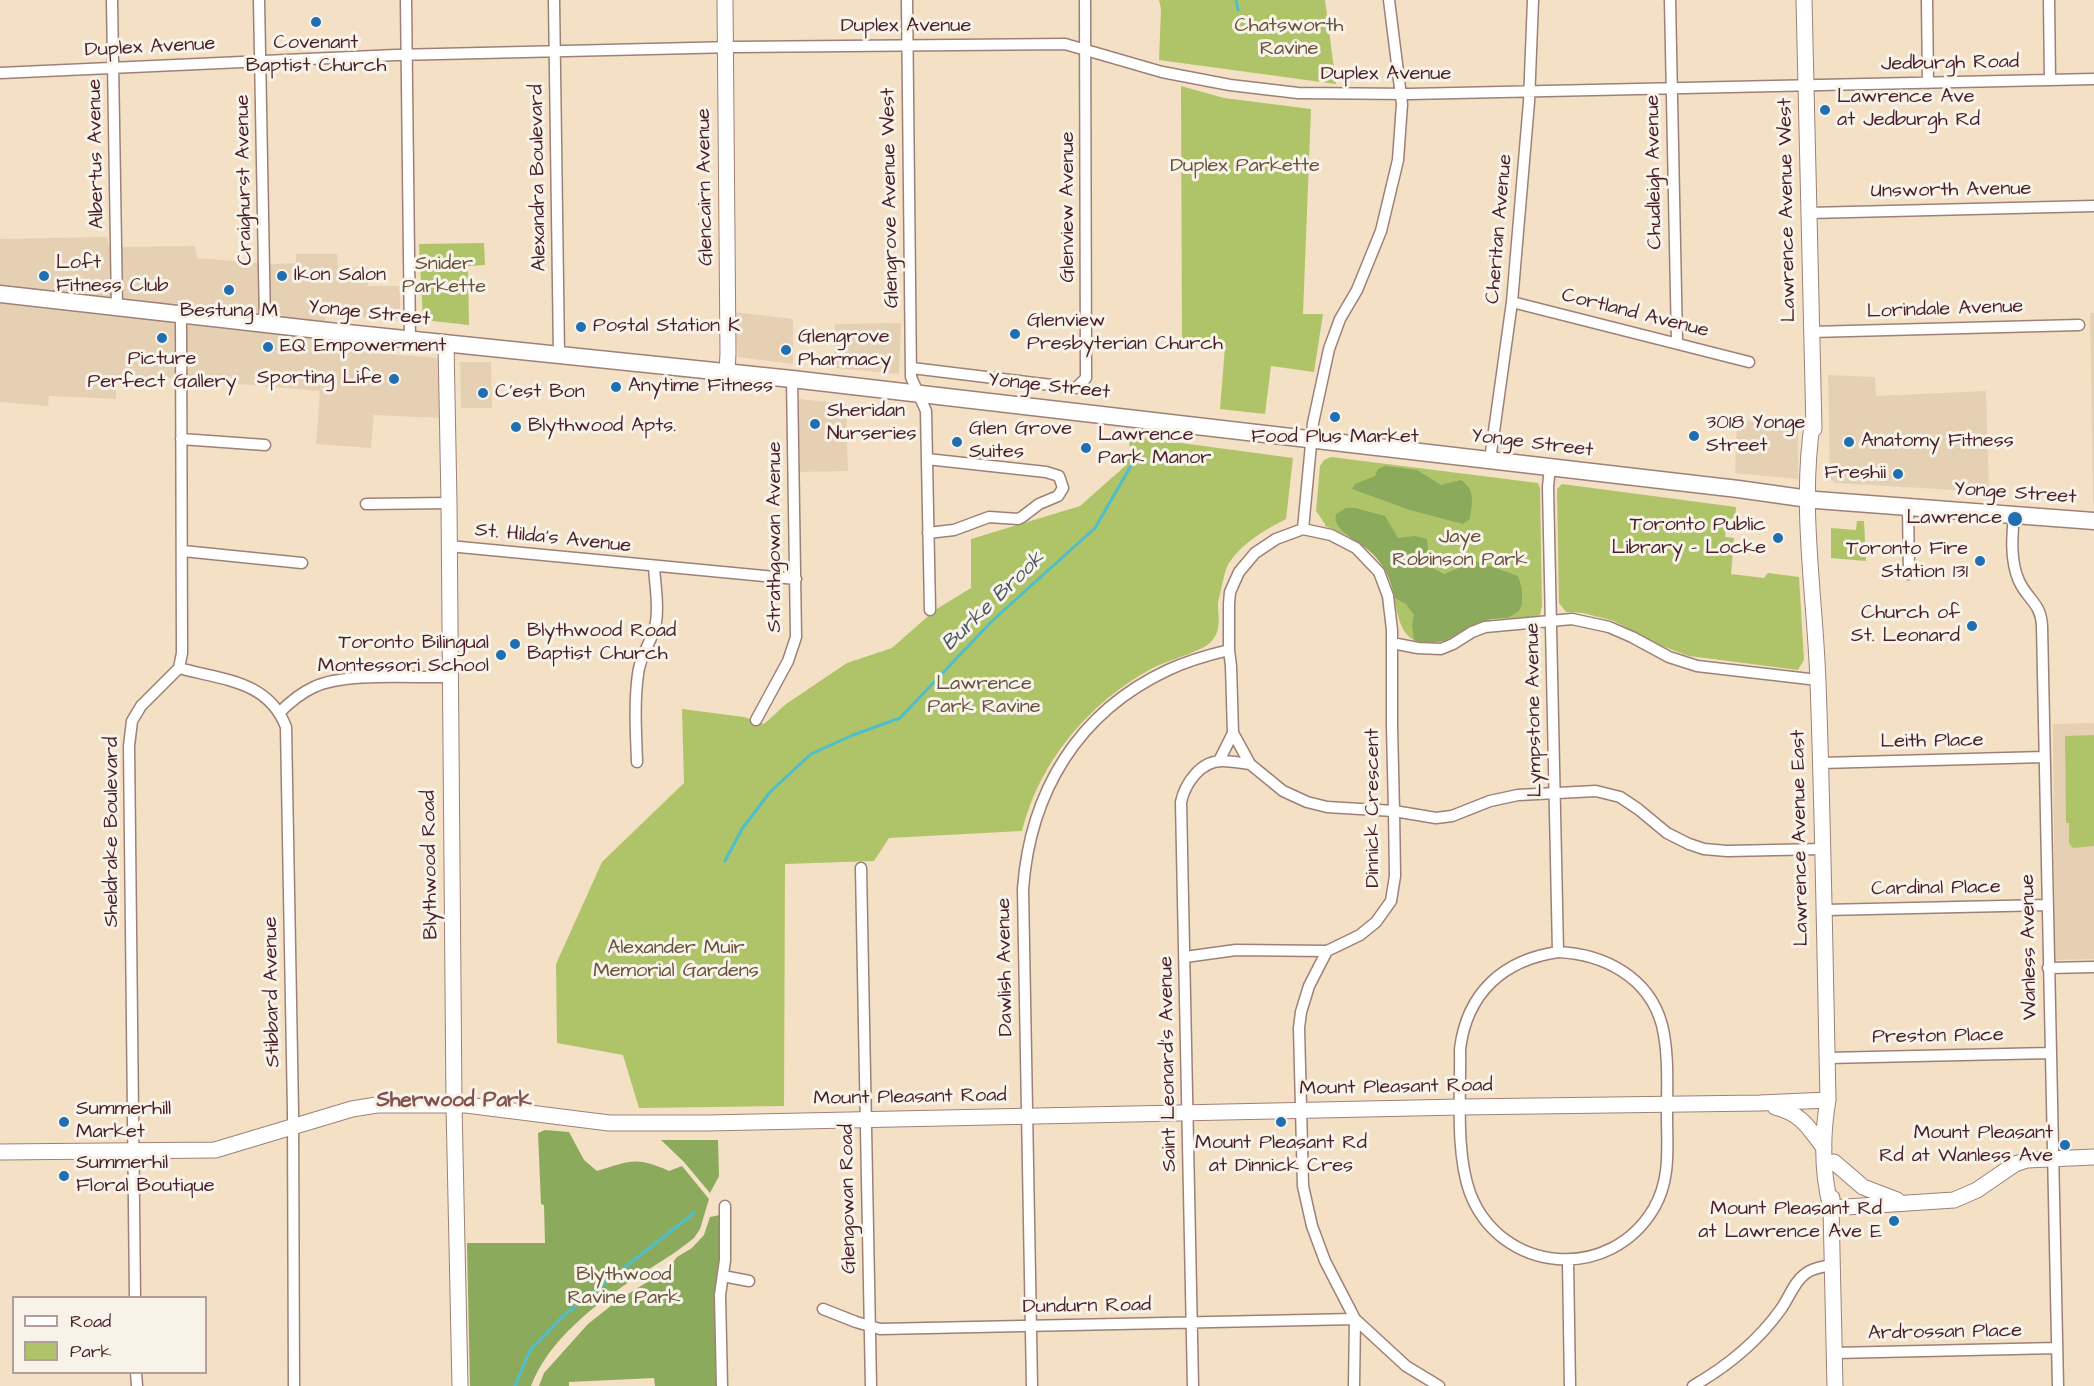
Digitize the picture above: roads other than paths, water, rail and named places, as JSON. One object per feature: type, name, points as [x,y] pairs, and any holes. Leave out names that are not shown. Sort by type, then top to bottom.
[{"type":"main road","name":"Glencairn Avenue","points":[[725,0],[727,373]]},
{"type":"main road","name":"Lawrence Avenue West","points":[[1804,0],[1813,418],[1809,444],[1813,500]]},
{"type":"main road","name":"Yonge Street","points":[[0,294],[410,340],[792,379],[1813,500],[2094,521]]},
{"type":"main road","name":"Blythwood Road","points":[[446,343],[454,1105],[460,1386]]},
{"type":"main road","name":"Lawrence Avenue East","points":[[1813,500],[1812,576],[1821,763],[1828,1100],[1832,1122],[1834,1162],[1830,1208]]},
{"type":"main road","name":"Lawrence Avenue East","points":[[1828,1100],[1824,1122],[1824,1148],[1826,1188],[1830,1208],[1835,1386]]},
{"type":"main road","name":"Mount Pleasant Road","points":[[0,1152],[215,1150],[367,1106],[454,1105],[609,1123],[1667,1105],[1828,1100]]},
{"type":"main road","points":[[1760,1103],[1792,1112],[1806,1124],[1824,1148]]},
{"type":"main road","points":[[1830,1208],[1954,1200],[1977,1190],[2015,1164],[2026,1160],[2053,1157],[2094,1157]]},
{"type":"main road","points":[[1834,1162],[1863,1187],[1876,1194],[1906,1203]]},
{"type":"street","name":"Albertus Avenue","points":[[112,0],[117,307]]},
{"type":"street","name":"Craighurst Avenue","points":[[259,0],[265,323]]},
{"type":"street","points":[[405,0],[410,340]]},
{"type":"street","name":"Alexandra Boulevard","points":[[554,0],[559,355]]},
{"type":"street","name":"Glengrove Avenue West","points":[[907,0],[912,377],[926,411],[930,609]]},
{"type":"street","name":"Glenview Avenue","points":[[912,368],[1076,388],[1086,378],[1085,0]]},
{"type":"street","points":[[1389,0],[1401,94],[1401,138],[1387,212],[1364,273],[1334,333],[1322,378],[1311,440],[1303,529],[1266,545],[1246,562],[1230,592],[1229,650],[1233,733],[1250,764],[1276,787],[1307,802],[1326,807],[1395,811],[1426,818],[1443,818],[1509,797],[1596,791],[1620,797],[1638,808],[1667,833],[1704,849],[1727,851],[1823,849]]},
{"type":"street","name":"Cheritan Avenue","points":[[1490,460],[1512,302],[1530,92],[1533,0]]},
{"type":"street","name":"Chudleigh Avenue","points":[[1670,0],[1677,342]]},
{"type":"street","points":[[1927,0],[1928,83]]},
{"type":"street","points":[[2049,0],[2050,80]]},
{"type":"street","name":"Duplex Avenue","points":[[0,73],[406,55],[725,47],[1065,44],[1162,72],[1230,85],[1298,93],[1401,94],[1807,86]]},
{"type":"street","name":"Jedburgh Road","points":[[1807,86],[2094,79]]},
{"type":"street","name":"Unsworth Avenue","points":[[1809,213],[2094,206]]},
{"type":"street","name":"Cortland Avenue","points":[[1512,302],[1749,362]]},
{"type":"street","points":[[181,314],[183,551],[182,653],[179,668],[246,686],[266,697],[280,712],[314,687],[334,680],[450,677]]},
{"type":"street","name":"Lorindale Avenue","points":[[1812,332],[2079,325]]},
{"type":"street","name":"Strathgowan Avenue","points":[[756,720],[794,648],[797,626],[792,379]]},
{"type":"street","points":[[181,439],[265,445]]},
{"type":"street","points":[[927,459],[1046,472],[1059,476],[1063,484],[1058,496],[1039,504],[1018,519],[989,517],[954,530],[928,533]]},
{"type":"street","name":"Lympstone Avenue","points":[[1550,468],[1548,487],[1558,952]]},
{"type":"street","points":[[366,504],[449,503]]},
{"type":"street","points":[[1908,507],[1909,574]]},
{"type":"street","name":"Wanless Avenue","points":[[2014,515],[2015,572],[2022,586],[2036,604],[2042,619],[2058,1386]]},
{"type":"street","name":"Dinnick Crescent","points":[[1303,529],[1344,540],[1371,561],[1379,573],[1388,596],[1392,643],[1395,876],[1391,901],[1383,914],[1366,931],[1327,951]]},
{"type":"street","name":"St. Hilda’s Avenue","points":[[449,546],[796,579]]},
{"type":"street","points":[[183,551],[302,563]]},
{"type":"street","points":[[637,762],[638,673],[643,651],[656,621],[654,567]]},
{"type":"street","points":[[1392,643],[1418,648],[1441,649],[1485,627],[1572,619],[1600,624],[1632,637],[1669,657],[1697,666],[1818,680]]},
{"type":"street","name":"Dawlish Avenue","points":[[1032,1386],[1023,889],[1029,843],[1038,808],[1048,786],[1071,748],[1114,703],[1149,679],[1168,670],[1229,650]]},
{"type":"street","name":"Sheldrake Boulevard","points":[[135,1296],[129,746],[132,721],[141,706],[179,668]]},
{"type":"street","name":"Stibbard Avenue","points":[[280,712],[286,727],[293,1127],[294,1386]]},
{"type":"street","points":[[1233,733],[1219,760],[1250,764]]},
{"type":"street","name":"Leith Place","points":[[1821,763],[2044,757]]},
{"type":"street","name":"Saint Leonard's Avenue","points":[[1193,1386],[1181,802],[1183,792],[1193,776],[1219,760]]},
{"type":"street","name":"Glengowan Road","points":[[861,868],[871,1386]]},
{"type":"street","name":"Cardinal Place","points":[[1825,910],[2047,905]]},
{"type":"street","points":[[1185,957],[1236,950],[1327,951]]},
{"type":"street","points":[[1327,951],[1313,974],[1301,1012],[1299,1028],[1304,1186],[1312,1226],[1331,1275],[1355,1319],[1406,1366],[1439,1386]]},
{"type":"street","points":[[1558,952],[1584,954],[1608,963],[1627,974],[1650,1000],[1658,1015],[1663,1032],[1667,1105],[1667,1168],[1663,1187],[1654,1207],[1635,1233],[1602,1252],[1568,1261],[1538,1255],[1508,1242],[1483,1217],[1467,1184],[1463,1159],[1460,1049],[1462,1033],[1474,1003],[1491,981],[1512,966],[1534,956],[1558,952]]},
{"type":"street","points":[[2048,968],[2094,967]]},
{"type":"street","name":"Preston Place","points":[[1827,1058],[2050,1053]]},
{"type":"street","points":[[722,1386],[720,1295],[725,1260],[725,1206]]},
{"type":"street","points":[[1568,1261],[1570,1386]]},
{"type":"street","points":[[1693,1386],[1734,1358],[1764,1329],[1781,1309],[1801,1276],[1808,1271],[1832,1265]]},
{"type":"street","points":[[723,1276],[749,1281]]},
{"type":"street","name":"Dundurn Road","points":[[823,1309],[880,1329],[1355,1319]]},
{"type":"street","points":[[1354,1386],[1355,1319]]},
{"type":"street","name":"Ardrossan Place","points":[[1834,1353],[2057,1348]]},
{"type":"waterway","name":"Burke Brook","points":[[1236,0],[1238,10]]},
{"type":"waterway","name":"Burke Brook","points":[[725,861],[742,829],[770,792],[811,754],[853,735],[900,718],[992,621],[1095,528],[1135,459]]},
{"type":"waterway","name":"Burke Brook","points":[[515,1386],[530,1350],[563,1316],[694,1213]]},
{"type":"place","name":"Covenant Baptist Church","points":[[316,22]]},
{"type":"place","name":"Lawrence Ave at Jedburgh Rd","points":[[1825,110]]},
{"type":"place","name":"Loft Fitness Club","points":[[44,276]]},
{"type":"place","name":"Ikon Salon","points":[[282,276]]},
{"type":"place","name":"Bestung M","points":[[229,290]]},
{"type":"place","name":"Postal Station K","points":[[581,327]]},
{"type":"place","name":"Glenview Presbyterian Church","points":[[1015,334]]},
{"type":"place","name":"Picture Perfect Gallery","points":[[162,338]]},
{"type":"place","name":"EQ Empowerment","points":[[268,347]]},
{"type":"place","name":"Glengrove Pharmacy","points":[[786,350]]},
{"type":"place","name":"Sporting Life","points":[[394,379]]},
{"type":"place","name":"Anytime Fitness","points":[[616,387]]},
{"type":"place","name":"C'est Bon","points":[[483,393]]},
{"type":"place","name":"Food Plus Market","points":[[1335,417]]},
{"type":"place","name":"Sheridan Nurseries","points":[[815,424]]},
{"type":"place","name":"Blythwood Apts.","points":[[516,427]]},
{"type":"place","name":"3018 Yonge Street","points":[[1694,436]]},
{"type":"place","name":"Glen Grove Suites","points":[[957,442]]},
{"type":"place","name":"Anatomy Fitness","points":[[1849,442]]},
{"type":"place","name":"Lawrence Park Manor","points":[[1086,448]]},
{"type":"place","name":"Freshii","points":[[1898,474]]},
{"type":"place","name":"Lawrence","points":[[2015,519]]},
{"type":"place","name":"Toronto Public Library - Locke","points":[[1778,538]]},
{"type":"place","name":"Toronto Fire Station 131","points":[[1980,561]]},
{"type":"place","name":"Church of St. Leonard","points":[[1972,626]]},
{"type":"place","name":"Blythwood Road Baptist Church","points":[[515,644]]},
{"type":"place","name":"Toronto Bilingual Montessori School","points":[[501,655]]},
{"type":"place","name":"Summerhill Market","points":[[64,1122]]},
{"type":"place","name":"Mount Pleasant Rd at Dinnick Cres","points":[[1281,1122]]},
{"type":"place","name":"Mount Pleasant Rd at Wanless Ave","points":[[2065,1145]]},
{"type":"place","name":"Summerhil Floral Boutique","points":[[64,1176]]},
{"type":"place","name":"Mount Pleasant Rd at Lawrence Ave E","points":[[1894,1221]]},
{"type":"district","name":"Sherwood Park","points":[[454,1102]]},
{"type":"park label","name":"Chatsworth Ravine","points":[[1289,38]]},
{"type":"park label","name":"Duplex Parkette","points":[[1245,167]]},
{"type":"park label","name":"Snider Parkette","points":[[444,276]]},
{"type":"park label","name":"Jaye Robinson Park","points":[[1460,550]]},
{"type":"park label","name":"Lawrence Park Ravine","points":[[984,696]]},
{"type":"park label","name":"Alexander Muir Memorial Gardens","points":[[676,960]]},
{"type":"park label","name":"Blythwood Ravine Park","points":[[624,1288]]}]
